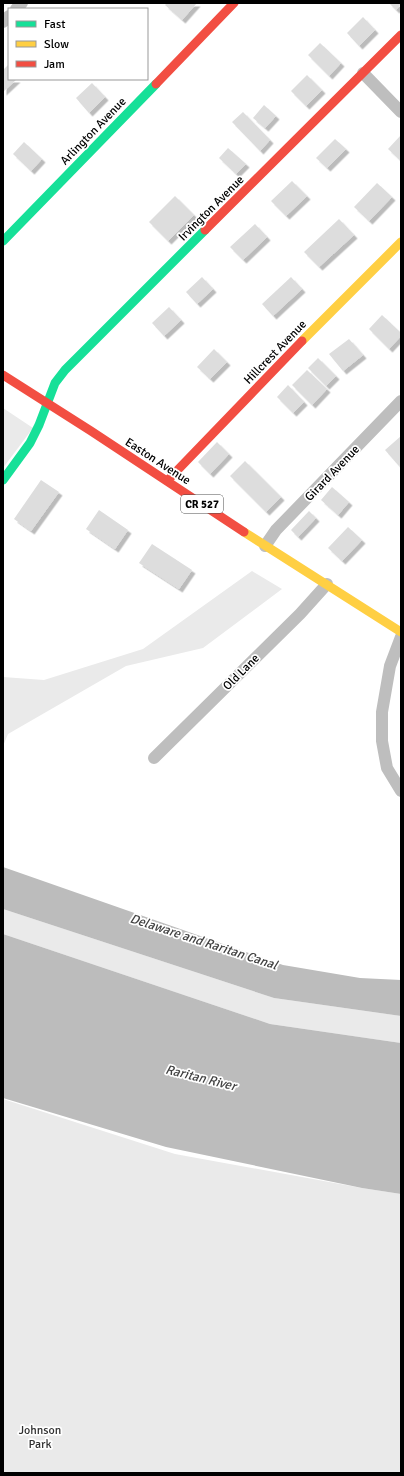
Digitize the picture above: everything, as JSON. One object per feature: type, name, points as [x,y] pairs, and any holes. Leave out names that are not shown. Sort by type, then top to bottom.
[{"type":"street","name":"Arlington Avenue","points":[[3,241],[234,3]]},
{"type":"street","name":"Irvington Avenue","points":[[3,480],[30,443],[39,425],[55,382],[65,370],[401,35]]},
{"type":"street","points":[[363,73],[401,112]]},
{"type":"street","name":"Hillcrest Avenue","points":[[167,481],[334,308],[401,242]]},
{"type":"street","name":"Easton Avenue","points":[[3,375],[265,546],[401,632]]},
{"type":"street","name":"Girard Avenue","points":[[265,546],[276,530],[401,401]]},
{"type":"street","name":"Old Lane","points":[[154,758],[300,614],[327,584]]},
{"type":"street","points":[[401,637],[390,666],[382,712],[382,741],[387,768],[401,791]]},
{"type":"green space","points":[[3,408],[33,428],[3,468]]},
{"type":"green space","points":[[252,571],[282,589],[203,648],[126,666],[8,734],[3,746],[3,677],[44,680],[143,649]]},
{"type":"green space","points":[[3,909],[274,998],[401,1016],[401,1043],[270,1024],[3,934]]},
{"type":"green space","name":"Johnson Park","points":[[3,1099],[175,1154],[401,1194],[401,1473],[3,1473]]},
{"type":"water","name":"Delaware and Raritan Canal","points":[[3,867],[283,965],[360,978],[401,980],[401,1016],[274,998],[3,909]]},
{"type":"water","name":"Raritan River","points":[[3,934],[270,1024],[401,1043],[401,1194],[362,1188],[166,1147],[3,1098]]},
{"type":"building","points":[[167,3],[197,3],[182,20],[165,5]]},
{"type":"building","points":[[389,3],[401,3],[401,4],[396,10]]},
{"type":"building","points":[[363,17],[375,30],[359,46],[347,33]]},
{"type":"building","points":[[320,43],[341,63],[329,76],[308,55]]},
{"type":"building","points":[[8,65],[8,80],[16,80],[3,92],[3,70]]},
{"type":"building","points":[[307,75],[322,90],[306,106],[291,91]]},
{"type":"building","points":[[92,83],[105,97],[89,113],[76,98]]},
{"type":"building","points":[[264,105],[276,116],[265,128],[253,118]]},
{"type":"building","points":[[243,112],[270,140],[260,151],[232,122]]},
{"type":"building","points":[[401,135],[401,161],[388,149]]},
{"type":"building","points":[[335,139],[346,149],[327,168],[316,158]]},
{"type":"building","points":[[24,142],[42,159],[31,171],[13,154]]},
{"type":"building","points":[[228,148],[246,164],[236,174],[219,158]]},
{"type":"building","points":[[292,181],[307,196],[286,216],[271,201]]},
{"type":"building","points":[[377,183],[392,197],[369,221],[354,207]]},
{"type":"building","points":[[175,196],[194,215],[168,241],[149,222]]},
{"type":"building","points":[[339,219],[354,235],[319,267],[304,252]]},
{"type":"building","points":[[255,224],[267,237],[243,260],[230,247]]},
{"type":"building","points":[[202,277],[213,289],[197,304],[186,292]]},
{"type":"building","points":[[291,277],[302,289],[273,316],[262,304]]},
{"type":"building","points":[[169,307],[181,320],[164,336],[152,323]]},
{"type":"building","points":[[382,315],[401,333],[401,336],[389,349],[369,329]]},
{"type":"building","points":[[349,339],[363,355],[343,371],[329,354]]},
{"type":"building","points":[[214,349],[227,362],[210,379],[197,367]]},
{"type":"building","points":[[318,358],[336,376],[326,386],[308,368]]},
{"type":"building","points":[[307,370],[327,389],[312,405],[292,385]]},
{"type":"building","points":[[288,385],[304,402],[293,413],[277,397]]},
{"type":"building","points":[[401,436],[401,464],[399,466],[385,450]]},
{"type":"building","points":[[217,442],[229,454],[210,474],[198,462]]},
{"type":"building","points":[[245,461],[281,497],[266,512],[230,476]]},
{"type":"building","points":[[41,480],[59,492],[31,531],[14,519]]},
{"type":"building","points":[[332,487],[349,502],[338,515],[321,500]]},
{"type":"building","points":[[99,510],[128,530],[115,549],[86,529]]},
{"type":"building","points":[[309,511],[316,518],[298,537],[291,530]]},
{"type":"building","points":[[348,527],[362,540],[342,561],[328,548]]},
{"type":"building","points":[[152,544],[192,570],[179,589],[139,563]]},
{"type":"traffic: fast","points":[[3,241],[156,84]]},
{"type":"traffic: fast","points":[[3,480],[30,443],[39,425],[55,383],[65,370],[205,230]]},
{"type":"traffic: slow","points":[[302,341],[401,242]]},
{"type":"traffic: slow","points":[[244,532],[401,632]]},
{"type":"traffic: jam","points":[[156,84],[234,3]]},
{"type":"traffic: jam","points":[[205,230],[401,35]]},
{"type":"traffic: jam","points":[[167,481],[302,341]]},
{"type":"traffic: jam","points":[[3,375],[244,532]]}]
